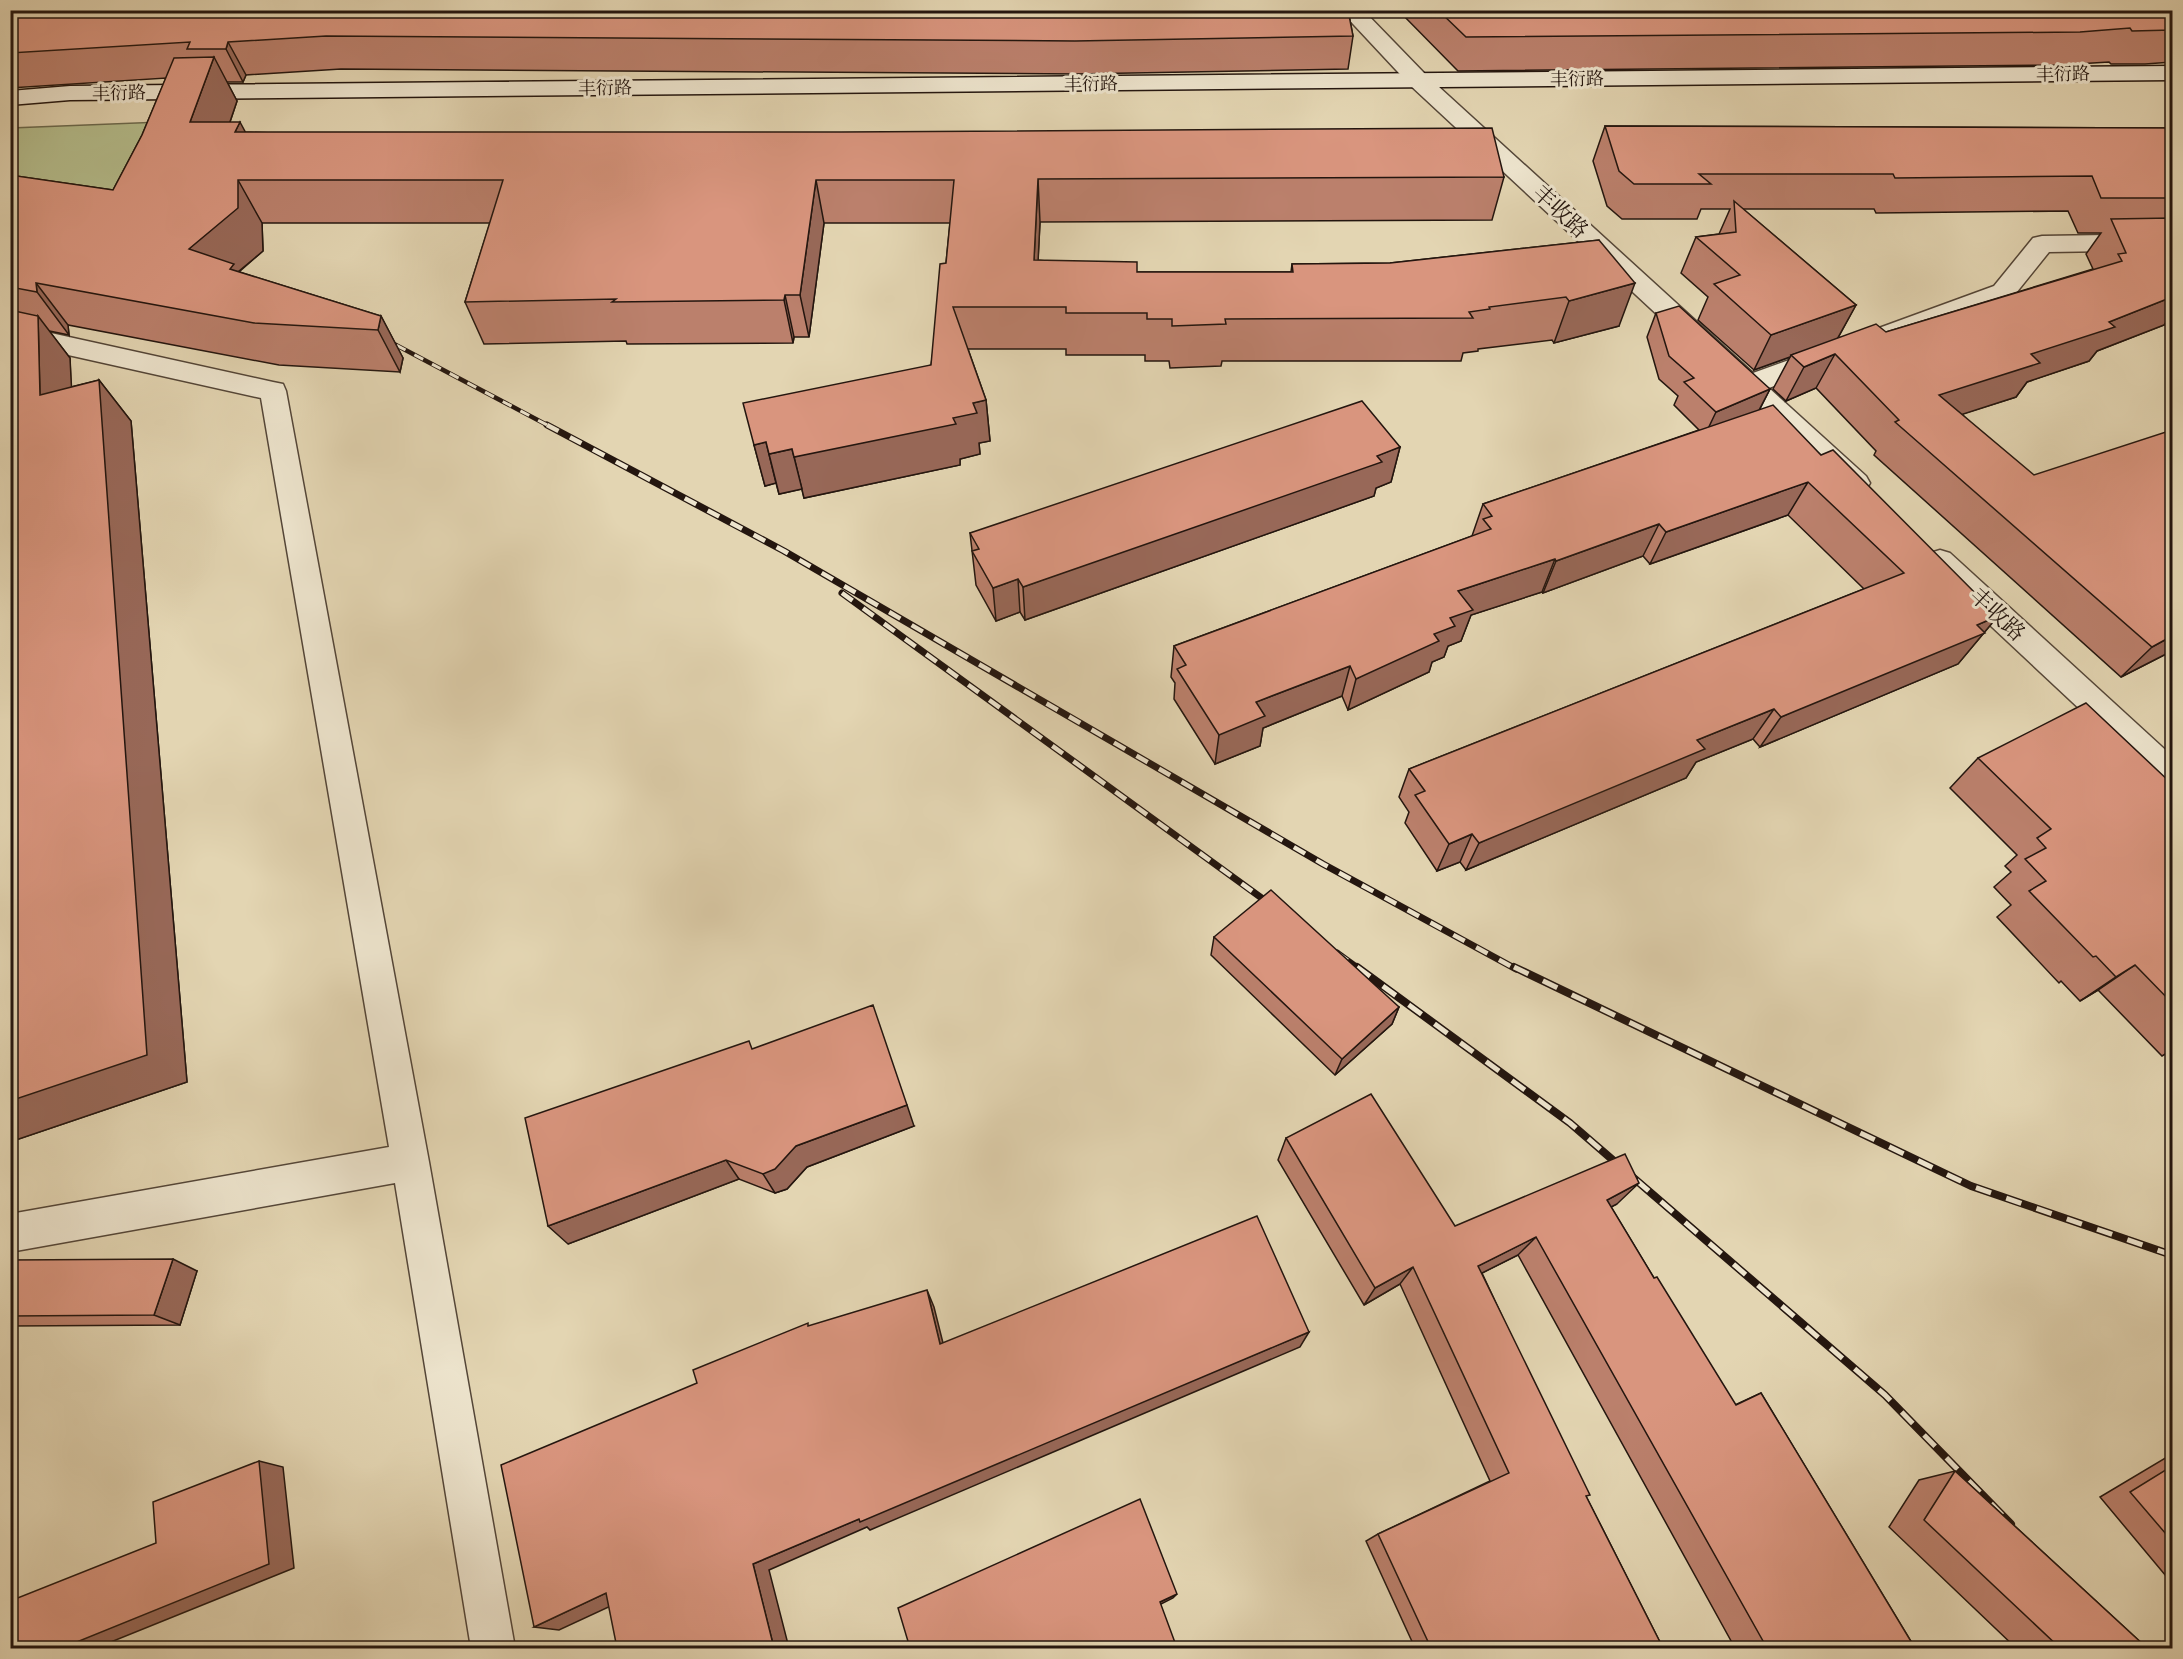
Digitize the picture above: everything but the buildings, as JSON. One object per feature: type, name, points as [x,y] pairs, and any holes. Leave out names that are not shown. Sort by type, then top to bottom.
[{"type":"street","name":"丰收路","points":[[1350,10],[1419,81],[1870,496]]},
{"type":"street","name":"丰衍路","points":[[10,98],[82,93],[2172,73]]},
{"type":"street","points":[[1749,385],[2003,292],[2042,244],[2172,243]]},
{"type":"street","points":[[10,333],[273,391],[410,1161],[493,1648]]},
{"type":"street","name":"丰收路","points":[[1922,544],[2172,775]]},
{"type":"street","points":[[10,1233],[410,1161]]},
{"type":"green space","points":[[186,121],[144,224],[11,213],[11,128]]},
{"type":"railway","points":[[379,336],[549,426]]},
{"type":"railway","points":[[547,425],[784,551],[1323,864],[1516,969]]},
{"type":"railway","points":[[842,593],[1274,907]]},
{"type":"railway","points":[[1337,953],[1359,969]]},
{"type":"railway","points":[[1357,967],[1570,1123],[1885,1395],[2011,1524]]},
{"type":"railway","points":[[1514,967],[1971,1186],[2172,1255]]}]
